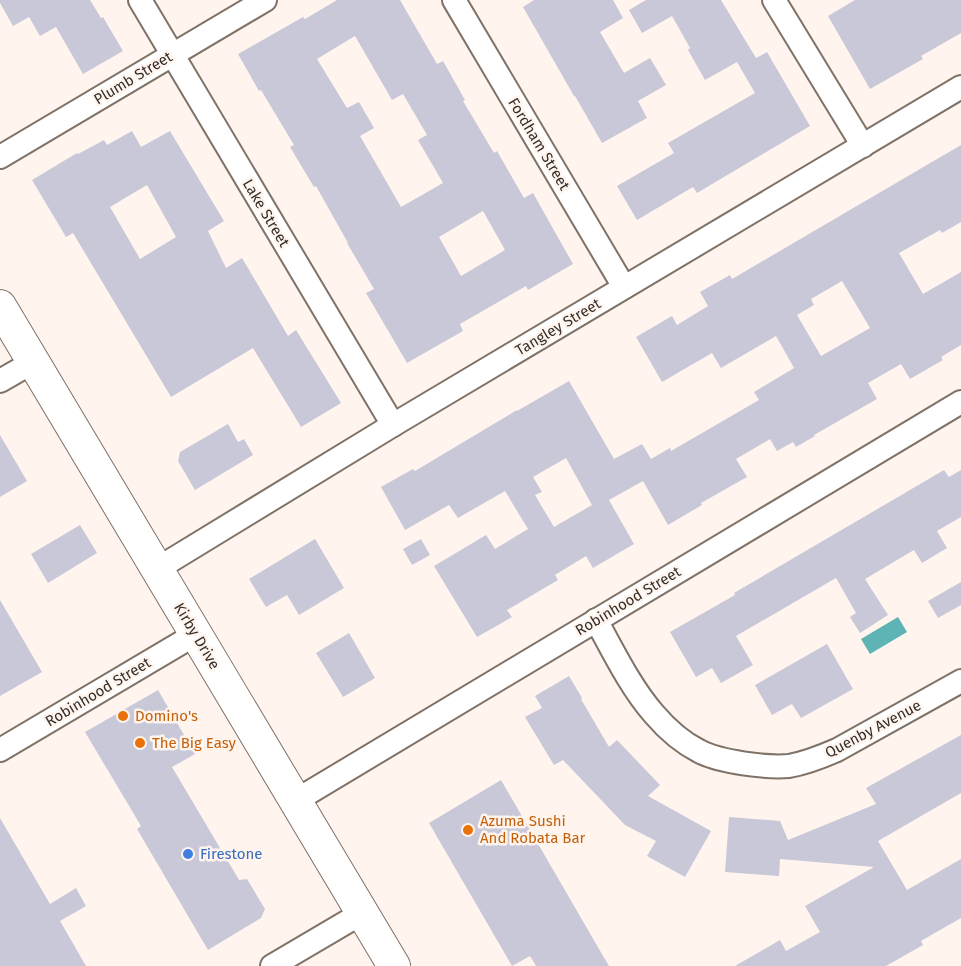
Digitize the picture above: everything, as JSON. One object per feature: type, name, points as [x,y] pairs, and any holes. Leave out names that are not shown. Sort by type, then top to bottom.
[{"type":"main road","name":"Kirby Drive","points":[[0,306],[394,966]]},
{"type":"street","name":"Lake Street","points":[[140,0],[393,425]]},
{"type":"street","name":"Plumb Street","points":[[0,157],[265,0]]},
{"type":"street","name":"Fordham Street","points":[[454,0],[624,287]]},
{"type":"street","points":[[774,0],[862,146]]},
{"type":"street","name":"Tangley Street","points":[[157,569],[393,425],[961,87]]},
{"type":"street","points":[[0,381],[33,362]]},
{"type":"street","name":"Robinhood Street","points":[[295,801],[961,402]]},
{"type":"street","name":"Quenby Avenue","points":[[596,620],[640,696],[654,715],[676,736],[700,752],[755,765],[788,766],[816,759],[837,750],[961,681]]},
{"type":"street","name":"Robinhood Street","points":[[0,750],[196,634]]},
{"type":"street","points":[[272,966],[362,913]]},
{"type":"water","points":[[898,617],[907,632],[870,654],[861,639]]},
{"type":"building","points":[[0,0],[90,0],[123,51],[83,74],[56,27],[40,36],[29,17],[13,26]]},
{"type":"building","points":[[337,0],[400,0],[437,64],[443,61],[465,100],[463,101],[494,153],[497,151],[524,198],[533,193],[573,264],[528,290],[526,286],[460,324],[463,331],[407,363],[366,293],[374,289],[316,186],[314,187],[290,147],[294,145],[238,54],[303,17],[305,19]],"holes":[[[355,36],[392,100],[403,94],[427,135],[418,140],[443,183],[401,207],[360,136],[374,128],[359,102],[347,108],[317,59]],[[483,211],[505,250],[461,276],[439,237]]]},
{"type":"building","points":[[534,0],[613,0],[623,18],[600,32],[624,73],[650,58],[666,85],[638,101],[647,118],[602,143],[523,7]]},
{"type":"building","points":[[646,0],[721,0],[756,58],[767,52],[810,126],[697,193],[693,187],[637,220],[617,186],[674,153],[668,143],[755,93],[737,62],[705,80],[672,16],[642,33],[629,10]]},
{"type":"building","points":[[855,0],[961,0],[961,33],[921,56],[923,59],[870,89],[828,16]]},
{"type":"building","points":[[132,131],[141,147],[170,131],[224,221],[208,231],[226,268],[242,258],[288,336],[296,330],[341,403],[301,427],[253,348],[171,397],[73,233],[66,237],[32,180],[104,140],[107,145]],"holes":[[[147,185],[176,237],[140,259],[110,207]]]},
{"type":"building","points":[[961,145],[961,222],[942,233],[940,230],[899,253],[923,294],[961,272],[961,345],[941,357],[943,360],[910,379],[901,364],[868,383],[877,399],[796,447],[793,442],[777,451],[770,439],[736,459],[747,477],[668,525],[643,481],[609,500],[634,544],[593,568],[586,556],[555,575],[558,580],[507,610],[512,617],[477,637],[434,566],[486,535],[495,549],[528,529],[505,491],[458,518],[449,505],[405,530],[381,487],[413,469],[415,471],[569,381],[614,459],[642,444],[651,459],[670,448],[671,451],[759,400],[754,392],[794,368],[776,336],[721,368],[712,353],[662,382],[636,337],[672,316],[677,325],[708,306],[700,292],[730,275],[732,279]],"holes":[[[842,281],[870,328],[821,356],[797,315],[814,305],[811,299]],[[566,458],[592,505],[554,527],[535,495],[542,492],[533,477]]]},
{"type":"building","points":[[228,424],[238,442],[244,439],[253,455],[195,490],[178,461],[180,452]]},
{"type":"building","points":[[0,435],[27,481],[0,497]]},
{"type":"building","points":[[944,470],[949,477],[961,470],[961,517],[937,531],[947,548],[922,563],[914,550],[865,579],[888,615],[860,633],[850,617],[856,613],[836,578],[736,636],[753,665],[721,683],[712,668],[696,677],[670,632]]},
{"type":"building","points":[[80,525],[97,553],[48,583],[31,554]]},
{"type":"building","points":[[315,539],[344,588],[299,615],[287,595],[266,607],[249,579]]},
{"type":"building","points":[[421,539],[430,555],[412,565],[403,549]]},
{"type":"building","points":[[961,582],[961,605],[938,618],[928,601]]},
{"type":"building","points":[[0,600],[42,672],[0,696]]},
{"type":"building","points":[[349,633],[375,678],[343,697],[316,653]]},
{"type":"building","points":[[827,644],[853,689],[801,718],[792,704],[772,715],[755,685]]},
{"type":"building","points":[[569,676],[609,747],[617,740],[660,785],[648,796],[711,831],[685,877],[647,856],[656,841],[625,825],[563,760],[554,765],[525,717],[542,708],[535,696]]},
{"type":"building","points":[[158,690],[195,754],[172,767],[239,880],[247,879],[265,909],[261,918],[208,950],[137,829],[141,826],[85,732]]},
{"type":"building","points":[[961,735],[961,793],[878,841],[907,890],[961,859],[961,918],[921,941],[923,945],[886,966],[735,966],[780,940],[786,951],[820,932],[805,906],[874,867],[780,859],[779,876],[725,872],[729,817],[780,821],[788,840],[876,804],[866,788]]},
{"type":"building","points":[[501,780],[609,966],[536,966],[530,956],[512,966],[429,823]]},
{"type":"building","points":[[0,818],[50,904],[76,888],[86,906],[60,921],[86,966],[0,966]]},
{"type":"place","name":"Domino's","points":[[123,716]]},
{"type":"place","name":"The Big Easy","points":[[140,743]]},
{"type":"place","name":"Azuma Sushi And Robata Bar","points":[[468,830]]},
{"type":"place","name":"Firestone","points":[[188,854]]}]
